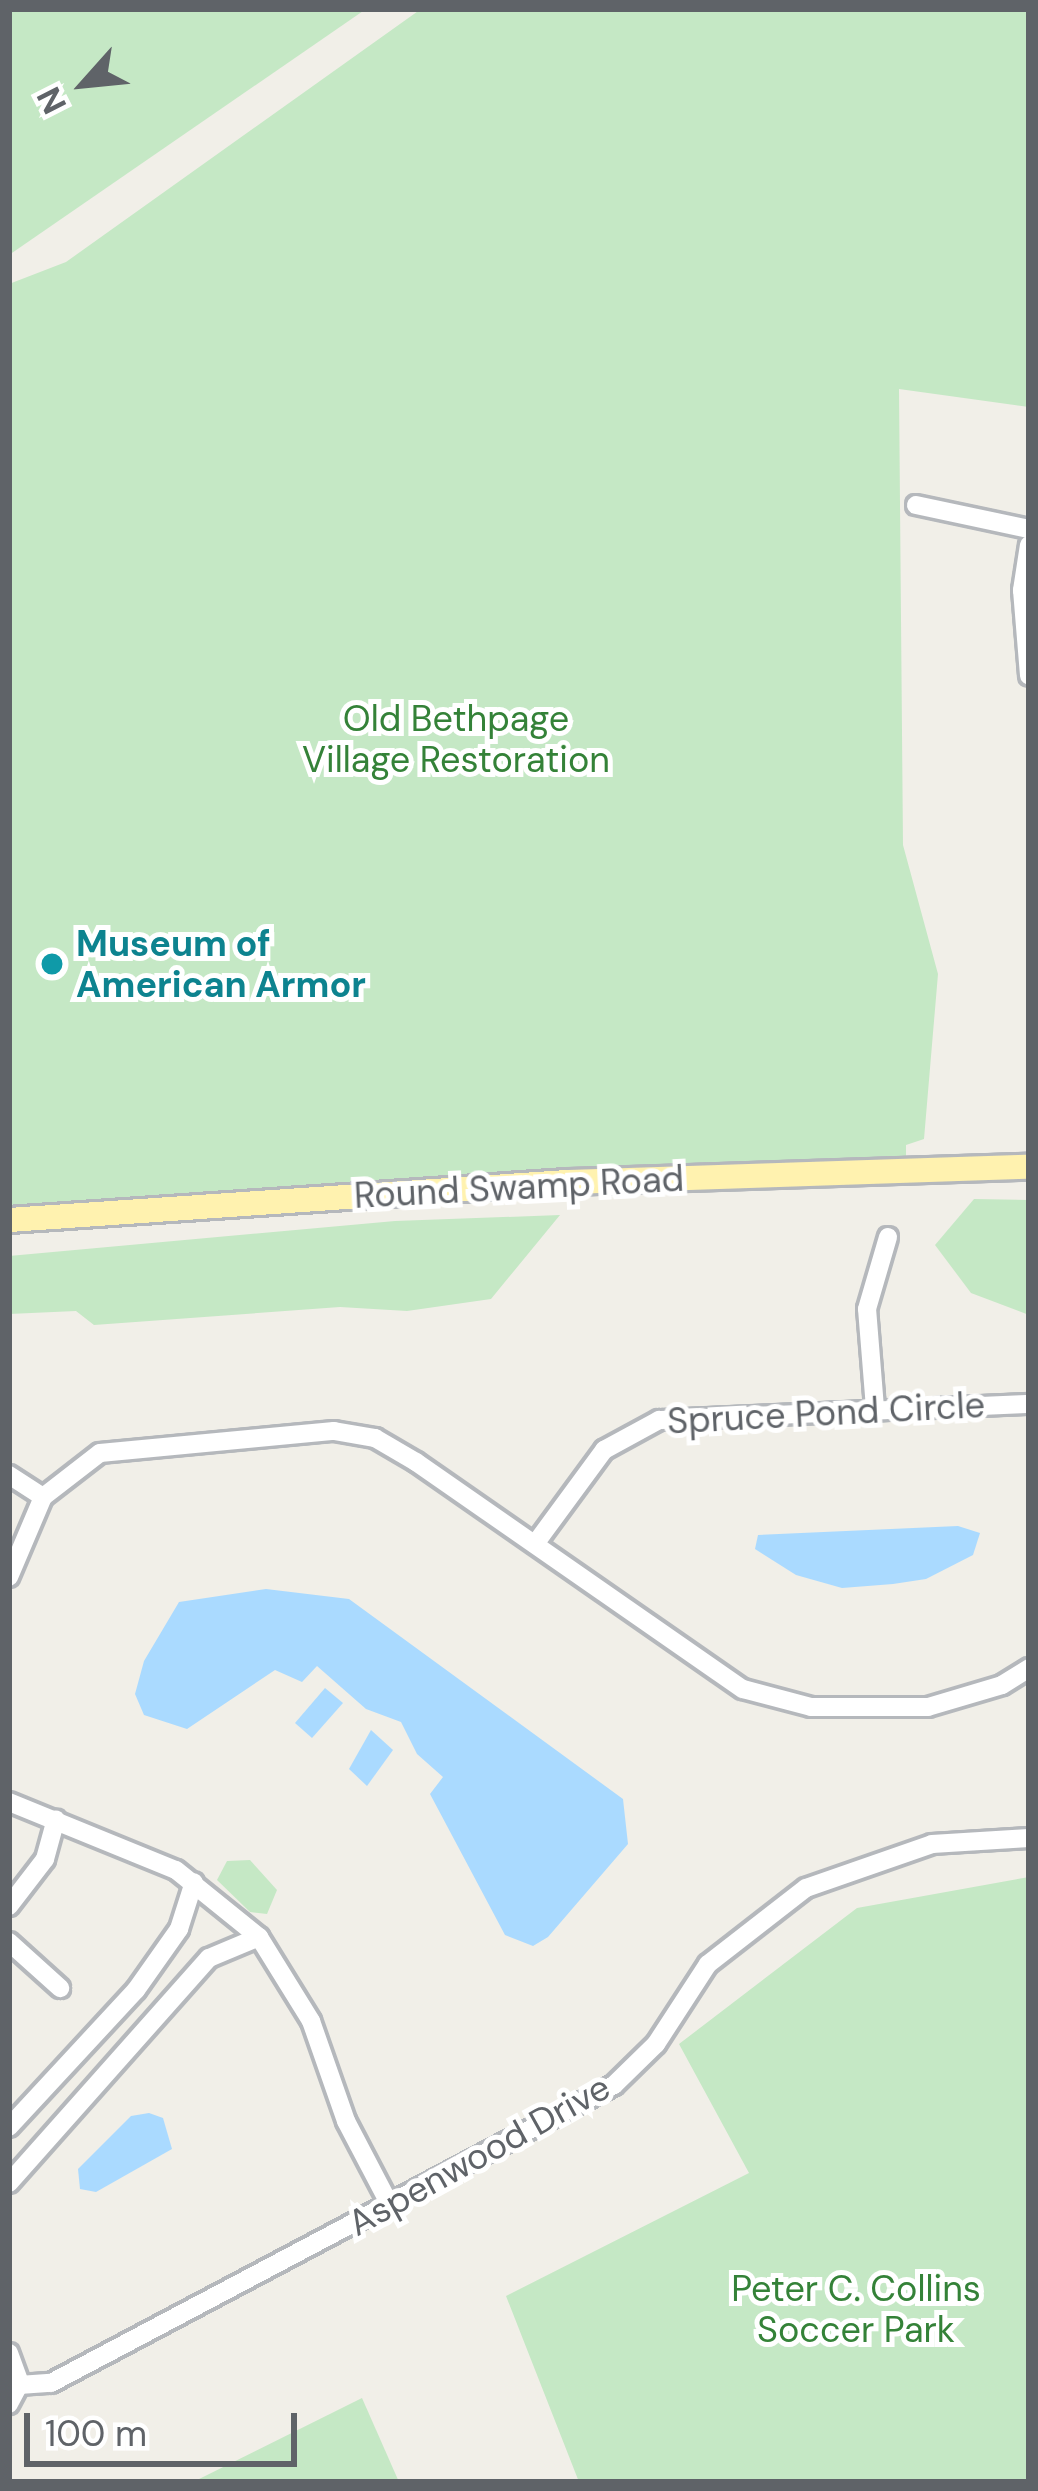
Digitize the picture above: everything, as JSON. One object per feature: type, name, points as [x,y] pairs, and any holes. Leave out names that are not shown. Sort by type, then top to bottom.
[{"type":"main road","name":"Round Swamp Road","points":[[9,1220],[543,1184],[1029,1167]]},
{"type":"street","points":[[916,505],[1029,530]]},
{"type":"street","points":[[1029,545],[1022,590],[1029,676]]},
{"type":"street","points":[[875,1408],[867,1309],[888,1238]]},
{"type":"street","name":"Spruce Pond Circle","points":[[535,1544],[604,1450],[634,1429],[698,1415],[1029,1404]]},
{"type":"street","points":[[9,1577],[43,1497],[100,1453],[130,1445],[334,1431],[375,1438],[535,1544],[716,1674],[775,1700],[811,1707],[928,1706],[1002,1685],[1029,1668]]},
{"type":"street","points":[[9,1475],[43,1497]]},
{"type":"street","points":[[9,1802],[194,1882],[259,1937],[311,2020],[346,2121],[390,2205]]},
{"type":"street","points":[[9,1906],[45,1859],[56,1819]]},
{"type":"street","name":"Aspenwood Drive","points":[[19,2385],[51,2383],[614,2085],[656,2044],[707,1964],[806,1888],[932,1844],[1029,1838]]},
{"type":"street","points":[[9,2127],[136,1990],[179,1929],[194,1882]]},
{"type":"street","points":[[9,2183],[209,1958],[259,1937]]},
{"type":"street","points":[[9,1942],[61,1988]]},
{"type":"street","points":[[9,2354],[19,2385],[9,2404]]},
{"type":"green space","points":[[9,9],[366,9],[9,255]]},
{"type":"green space","name":"Old Bethpage Village Restoration","points":[[421,9],[1029,9],[1029,407],[899,389],[903,845],[938,974],[924,1139],[906,1145],[906,1166],[9,1211],[9,284],[66,262]]},
{"type":"green space","points":[[974,1199],[1029,1200],[1029,1315],[971,1293],[935,1245]]},
{"type":"green space","points":[[560,1215],[491,1299],[407,1311],[340,1307],[94,1325],[76,1311],[9,1314],[9,1256],[395,1221]]},
{"type":"green space","points":[[250,1860],[277,1890],[267,1914],[250,1912],[217,1880],[227,1861]]},
{"type":"green space","name":"Peter C. Collins Soccer Park","points":[[1029,1877],[1029,2482],[579,2482],[506,2296],[749,2173],[679,2044],[857,1908]]},
{"type":"green space","points":[[362,2398],[399,2482],[193,2482]]},
{"type":"water","points":[[958,1526],[980,1533],[973,1555],[926,1579],[893,1584],[842,1588],[796,1575],[755,1549],[758,1535]]},
{"type":"water","points":[[266,1589],[349,1599],[623,1799],[628,1844],[548,1937],[533,1946],[505,1935],[430,1794],[443,1777],[417,1754],[401,1722],[366,1709],[317,1666],[302,1682],[275,1670],[187,1729],[144,1715],[135,1694],[144,1661],[179,1602]]},
{"type":"water","points":[[325,1688],[343,1703],[312,1738],[295,1723]]},
{"type":"water","points":[[371,1730],[393,1750],[367,1786],[349,1769]]},
{"type":"water","points":[[149,2113],[163,2118],[172,2149],[96,2192],[80,2189],[78,2169],[131,2116]]},
{"type":"place","name":"Museum of American Armor","points":[[52,964]]}]
